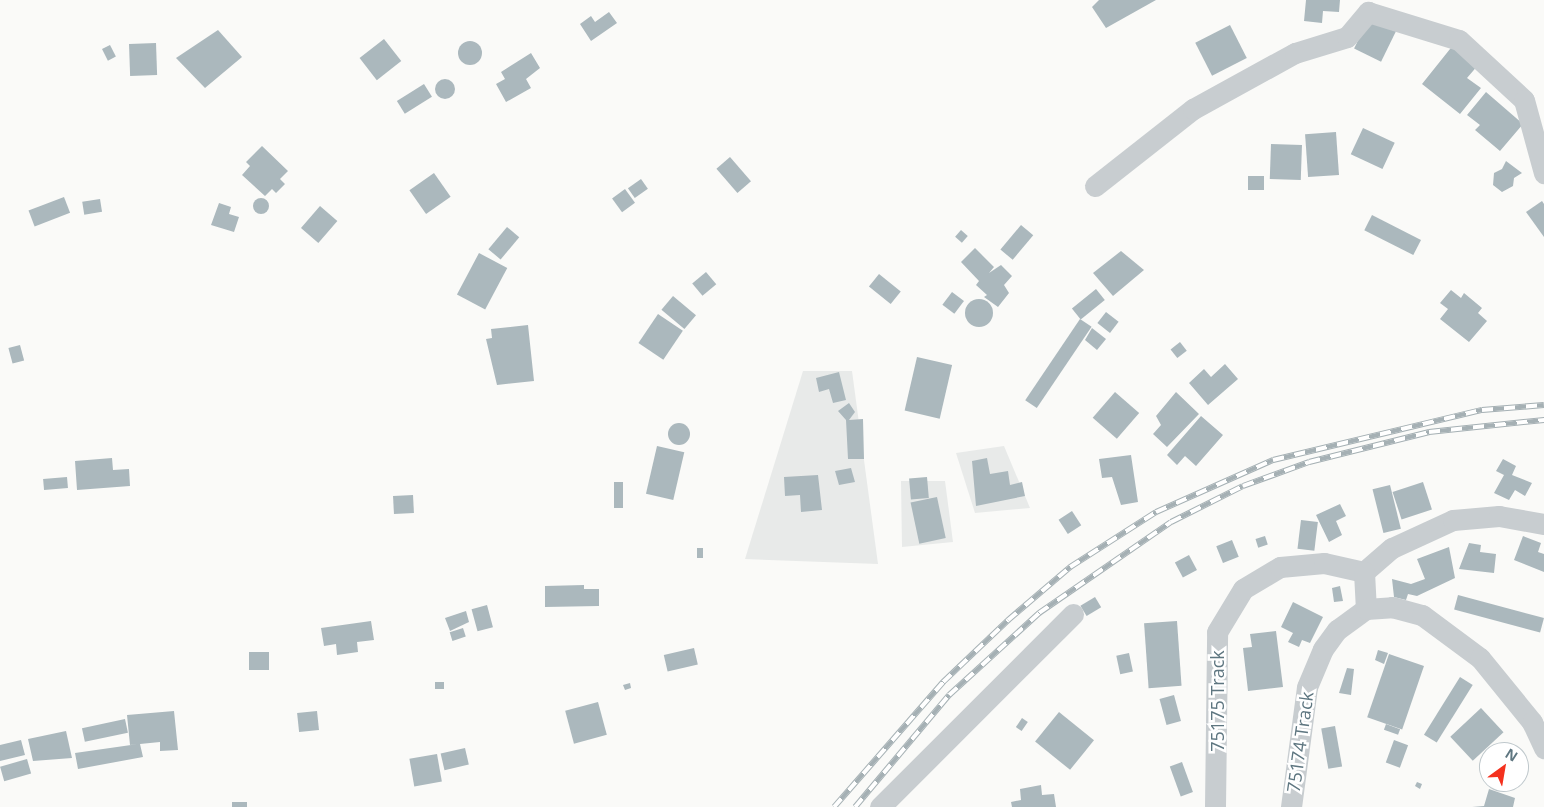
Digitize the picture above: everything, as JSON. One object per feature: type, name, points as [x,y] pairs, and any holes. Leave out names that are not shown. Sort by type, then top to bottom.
[{"type":"street","points":[[1095,186],[1193,108],[1295,53],[1347,37],[1368,12],[1459,40],[1524,100],[1544,173]]},
{"type":"street","points":[[1544,524],[1500,516],[1453,520],[1411,536],[1364,572],[1366,609],[1392,607],[1422,615],[1480,658],[1532,722],[1544,748]]},
{"type":"street","name":"75175 Track","points":[[1215,807],[1217,632],[1229,607],[1255,579],[1280,567],[1324,563],[1364,572]]},
{"type":"street","name":"75174 Track","points":[[1292,807],[1307,687],[1323,649],[1337,630],[1366,609]]},
{"type":"street","points":[[880,807],[1073,614]]},
{"type":"shaded area","points":[[803,371],[852,371],[878,564],[745,559]]},
{"type":"shaded area","points":[[1004,446],[1030,508],[975,513],[956,453]]},
{"type":"shaded area","points":[[901,481],[945,481],[953,542],[902,547]]},
{"type":"building","points":[[1099,0],[1156,0],[1106,28],[1092,7]]},
{"type":"building","points":[[1306,0],[1340,0],[1339,12],[1323,11],[1322,23],[1304,21]]},
{"type":"building","points":[[609,12],[617,23],[591,41],[580,24],[591,16],[595,22]]},
{"type":"building","points":[[1369,18],[1396,31],[1381,62],[1354,49]]},
{"type":"building","points":[[1230,25],[1247,58],[1212,76],[1195,43]]},
{"type":"building","points":[[218,30],[242,57],[205,88],[176,58]]},
{"type":"building","points":[[384,39],[401,61],[377,80],[360,58]]},
{"type":"building","points":[[470,41],[479,44],[482,53],[479,62],[470,65],[461,62],[458,53],[461,44]]},
{"type":"building","points":[[156,43],[157,75],[130,76],[129,44]]},
{"type":"building","points":[[1454,44],[1479,64],[1467,78],[1481,88],[1460,114],[1422,84]]},
{"type":"building","points":[[110,45],[116,57],[108,61],[102,49]]},
{"type":"building","points":[[531,53],[540,68],[526,79],[531,88],[506,102],[496,84],[505,79],[501,72]]},
{"type":"building","points":[[445,79],[452,82],[455,89],[452,96],[445,99],[438,96],[435,89],[438,82]]},
{"type":"building","points":[[424,84],[432,97],[405,114],[397,101]]},
{"type":"building","points":[[1486,92],[1523,124],[1500,151],[1475,130],[1480,125],[1467,115]]},
{"type":"building","points":[[1363,128],[1395,143],[1382,169],[1351,154]]},
{"type":"building","points":[[1336,132],[1339,175],[1308,177],[1305,134]]},
{"type":"building","points":[[1271,144],[1302,145],[1301,180],[1270,179]]},
{"type":"building","points":[[262,146],[288,171],[280,179],[285,184],[276,193],[272,189],[265,196],[242,175],[250,166],[246,162]]},
{"type":"building","points":[[730,157],[751,181],[737,193],[716,169]]},
{"type":"building","points":[[1506,161],[1522,173],[1514,178],[1513,186],[1502,192],[1493,185],[1494,173],[1502,169]]},
{"type":"building","points":[[434,173],[451,197],[426,214],[409,190]]},
{"type":"building","points":[[1248,176],[1264,176],[1264,190],[1248,190]]},
{"type":"building","points":[[641,179],[648,189],[635,198],[628,188]]},
{"type":"building","points":[[625,189],[635,203],[622,212],[612,198]]},
{"type":"building","points":[[64,197],[70,213],[35,226],[29,211]]},
{"type":"building","points":[[258,198],[264,198],[269,203],[267,212],[258,214],[253,209],[253,203]]},
{"type":"building","points":[[100,199],[102,212],[84,215],[82,202]]},
{"type":"building","points":[[1542,201],[1544,204],[1544,237],[1526,212]]},
{"type":"building","points":[[219,203],[231,207],[229,214],[239,217],[234,232],[211,225]]},
{"type":"building","points":[[320,206],[337,221],[318,243],[301,228]]},
{"type":"building","points":[[1372,215],[1421,240],[1413,255],[1364,230]]},
{"type":"building","points":[[1021,225],[1033,235],[1013,260],[1000,250]]},
{"type":"building","points":[[507,227],[519,237],[501,259],[488,249]]},
{"type":"building","points":[[961,230],[968,236],[962,243],[955,237]]},
{"type":"building","points":[[975,248],[994,267],[989,273],[1001,265],[1012,276],[1004,285],[1009,293],[998,307],[984,297],[987,295],[976,285],[979,281],[961,262]]},
{"type":"building","points":[[1121,251],[1144,270],[1113,296],[1093,273]]},
{"type":"building","points":[[479,253],[507,268],[485,310],[457,294]]},
{"type":"building","points":[[706,272],[716,284],[702,296],[692,284]]},
{"type":"building","points":[[879,274],[901,292],[891,304],[869,286]]},
{"type":"building","points":[[1096,289],[1105,300],[1081,319],[1072,309]]},
{"type":"building","points":[[1451,290],[1461,298],[1464,293],[1482,308],[1478,313],[1487,321],[1469,342],[1440,319],[1448,309],[1440,303]]},
{"type":"building","points":[[952,292],[964,301],[954,314],[942,305]]},
{"type":"building","points":[[673,296],[696,315],[684,329],[661,310]]},
{"type":"building","points":[[979,299],[989,303],[993,313],[989,323],[979,327],[969,323],[965,313],[969,303]]},
{"type":"building","points":[[1106,312],[1119,322],[1110,333],[1097,323]]},
{"type":"building","points":[[658,314],[683,331],[663,360],[638,343]]},
{"type":"building","points":[[1080,319],[1092,327],[1037,408],[1025,400]]},
{"type":"building","points":[[528,325],[534,381],[497,385],[486,339],[492,338],[491,329]]},
{"type":"building","points":[[1092,328],[1106,339],[1097,350],[1085,340]]},
{"type":"building","points":[[1180,342],[1187,351],[1177,358],[1171,349]]},
{"type":"building","points":[[20,345],[24,360],[13,364],[8,348]]},
{"type":"building","points":[[917,357],[952,365],[940,419],[905,411]]},
{"type":"building","points":[[1225,364],[1238,379],[1208,405],[1189,383],[1204,369],[1211,377]]},
{"type":"building","points":[[839,372],[846,400],[833,403],[829,389],[819,392],[816,378]]},
{"type":"building","points":[[1115,392],[1139,413],[1117,439],[1093,418]]},
{"type":"building","points":[[1176,392],[1199,414],[1167,447],[1153,434],[1161,425],[1156,416]]},
{"type":"building","points":[[849,403],[855,412],[849,420],[863,419],[864,459],[848,459],[846,420],[838,411]]},
{"type":"building","points":[[1201,416],[1223,435],[1196,466],[1185,456],[1177,465],[1167,455]]},
{"type":"building","points":[[679,423],[687,426],[690,434],[687,442],[679,445],[671,442],[668,434],[671,426]]},
{"type":"building","points":[[657,446],[684,452],[673,500],[646,494]]},
{"type":"building","points":[[1131,455],[1138,502],[1121,505],[1112,477],[1102,478],[1099,459]]},
{"type":"building","points":[[112,458],[113,470],[129,469],[130,486],[77,490],[75,461]]},
{"type":"building","points":[[987,458],[990,474],[1008,471],[1010,485],[1022,482],[1025,496],[976,506],[972,461]]},
{"type":"building","points":[[1503,459],[1516,466],[1512,475],[1532,483],[1525,496],[1515,490],[1509,500],[1494,493],[1504,475],[1496,471]]},
{"type":"building","points":[[851,468],[855,482],[839,485],[835,471]]},
{"type":"building","points":[[818,475],[822,510],[801,512],[800,495],[785,496],[784,477]]},
{"type":"building","points":[[67,477],[68,488],[44,490],[43,479]]},
{"type":"building","points":[[927,477],[929,498],[911,499],[909,479]]},
{"type":"building","points":[[614,482],[623,482],[623,508],[614,508]]},
{"type":"building","points":[[1423,482],[1432,510],[1402,519],[1393,492]]},
{"type":"building","points":[[1390,485],[1401,529],[1383,533],[1373,489]]},
{"type":"building","points":[[413,495],[414,513],[394,514],[393,496]]},
{"type":"building","points":[[937,497],[946,538],[919,544],[911,503]]},
{"type":"building","points":[[1340,504],[1346,516],[1336,521],[1342,535],[1329,542],[1316,515]]},
{"type":"building","points":[[1072,511],[1081,525],[1068,534],[1059,520]]},
{"type":"building","points":[[1301,520],[1318,522],[1314,551],[1297,549]]},
{"type":"building","points":[[1265,536],[1268,545],[1258,548],[1255,539]]},
{"type":"building","points":[[1523,536],[1541,543],[1538,552],[1544,554],[1544,572],[1514,560]]},
{"type":"building","points":[[1232,540],[1239,557],[1223,563],[1216,546]]},
{"type":"building","points":[[1469,543],[1481,545],[1480,552],[1496,554],[1494,573],[1459,569]]},
{"type":"building","points":[[1449,547],[1455,578],[1417,596],[1408,594],[1406,600],[1394,597],[1392,579],[1411,584],[1425,579],[1417,559]]},
{"type":"building","points":[[697,548],[703,548],[703,558],[697,558]]},
{"type":"building","points":[[1189,555],[1197,570],[1183,578],[1175,563]]},
{"type":"building","points":[[584,585],[584,589],[599,589],[599,606],[545,607],[545,586]]},
{"type":"building","points":[[1340,586],[1343,601],[1334,602],[1332,588]]},
{"type":"building","points":[[1458,595],[1544,618],[1540,633],[1454,609]]},
{"type":"building","points":[[1095,597],[1101,607],[1087,616],[1080,606]]},
{"type":"building","points":[[1293,602],[1323,617],[1310,643],[1302,640],[1299,647],[1288,642],[1293,633],[1281,627]]},
{"type":"building","points":[[487,605],[493,627],[477,631],[472,609]]},
{"type":"building","points":[[466,611],[469,622],[450,631],[445,618]]},
{"type":"building","points":[[371,621],[374,640],[357,642],[358,652],[337,655],[336,644],[324,646],[321,628]]},
{"type":"building","points":[[1177,621],[1182,686],[1149,688],[1144,623]]},
{"type":"building","points":[[463,628],[466,637],[452,641],[450,632]]},
{"type":"building","points":[[1276,631],[1283,687],[1248,691],[1243,648],[1252,647],[1250,634]]},
{"type":"building","points":[[694,648],[698,665],[668,672],[664,655]]},
{"type":"building","points":[[1378,650],[1388,653],[1384,664],[1375,660]]},
{"type":"building","points":[[249,652],[269,652],[269,670],[249,670]]},
{"type":"building","points":[[1129,653],[1133,672],[1120,674],[1116,656]]},
{"type":"building","points":[[1389,654],[1424,666],[1402,729],[1367,717]]},
{"type":"building","points":[[1347,668],[1354,669],[1351,695],[1339,693]]},
{"type":"building","points":[[1460,677],[1473,685],[1437,743],[1424,735]]},
{"type":"building","points":[[435,682],[444,682],[444,689],[435,689]]},
{"type":"building","points":[[630,683],[631,688],[625,690],[623,685]]},
{"type":"building","points":[[1174,695],[1181,721],[1166,725],[1160,699]]},
{"type":"building","points":[[598,702],[607,735],[574,744],[565,711]]},
{"type":"building","points":[[1481,708],[1504,732],[1493,742],[1479,742],[1479,755],[1473,761],[1450,737]]},
{"type":"building","points":[[174,711],[178,750],[160,751],[160,742],[140,744],[143,757],[78,769],[75,753],[138,744],[130,745],[127,715]]},
{"type":"building","points":[[317,711],[319,730],[299,732],[297,713]]},
{"type":"building","points":[[1059,712],[1094,740],[1070,770],[1035,742]]},
{"type":"building","points":[[1022,718],[1028,722],[1022,731],[1016,727]]},
{"type":"building","points":[[125,719],[128,733],[85,742],[82,728]]},
{"type":"building","points":[[1386,724],[1400,729],[1398,735],[1384,730]]},
{"type":"building","points":[[1335,726],[1342,766],[1328,769],[1321,728]]},
{"type":"building","points":[[66,731],[72,758],[33,761],[28,739]]},
{"type":"building","points":[[21,740],[25,755],[0,761],[0,745]]},
{"type":"building","points":[[1394,740],[1408,745],[1400,768],[1386,763]]},
{"type":"building","points":[[465,748],[469,765],[444,770],[441,754]]},
{"type":"building","points":[[437,754],[442,782],[414,786],[409,759]]},
{"type":"building","points":[[27,759],[31,773],[4,781],[0,767]]},
{"type":"building","points":[[1182,762],[1193,792],[1181,797],[1170,766]]},
{"type":"building","points":[[1417,782],[1422,784],[1420,789],[1415,786]]},
{"type":"building","points":[[1041,785],[1042,795],[1054,794],[1056,807],[1012,807],[1011,802],[1021,800],[1020,789]]},
{"type":"building","points":[[1488,792],[1498,792],[1515,798],[1513,807],[1472,807],[1484,806]]},
{"type":"building","points":[[232,802],[247,802],[247,807],[232,807]]},
{"type":"railway","points":[[834,807],[943,682],[1008,620],[1070,567],[1156,512],[1273,460],[1482,410],[1544,405]]},
{"type":"railway","points":[[855,807],[949,695],[1039,613],[1171,522],[1243,486],[1309,462],[1429,432],[1544,420]]}]
